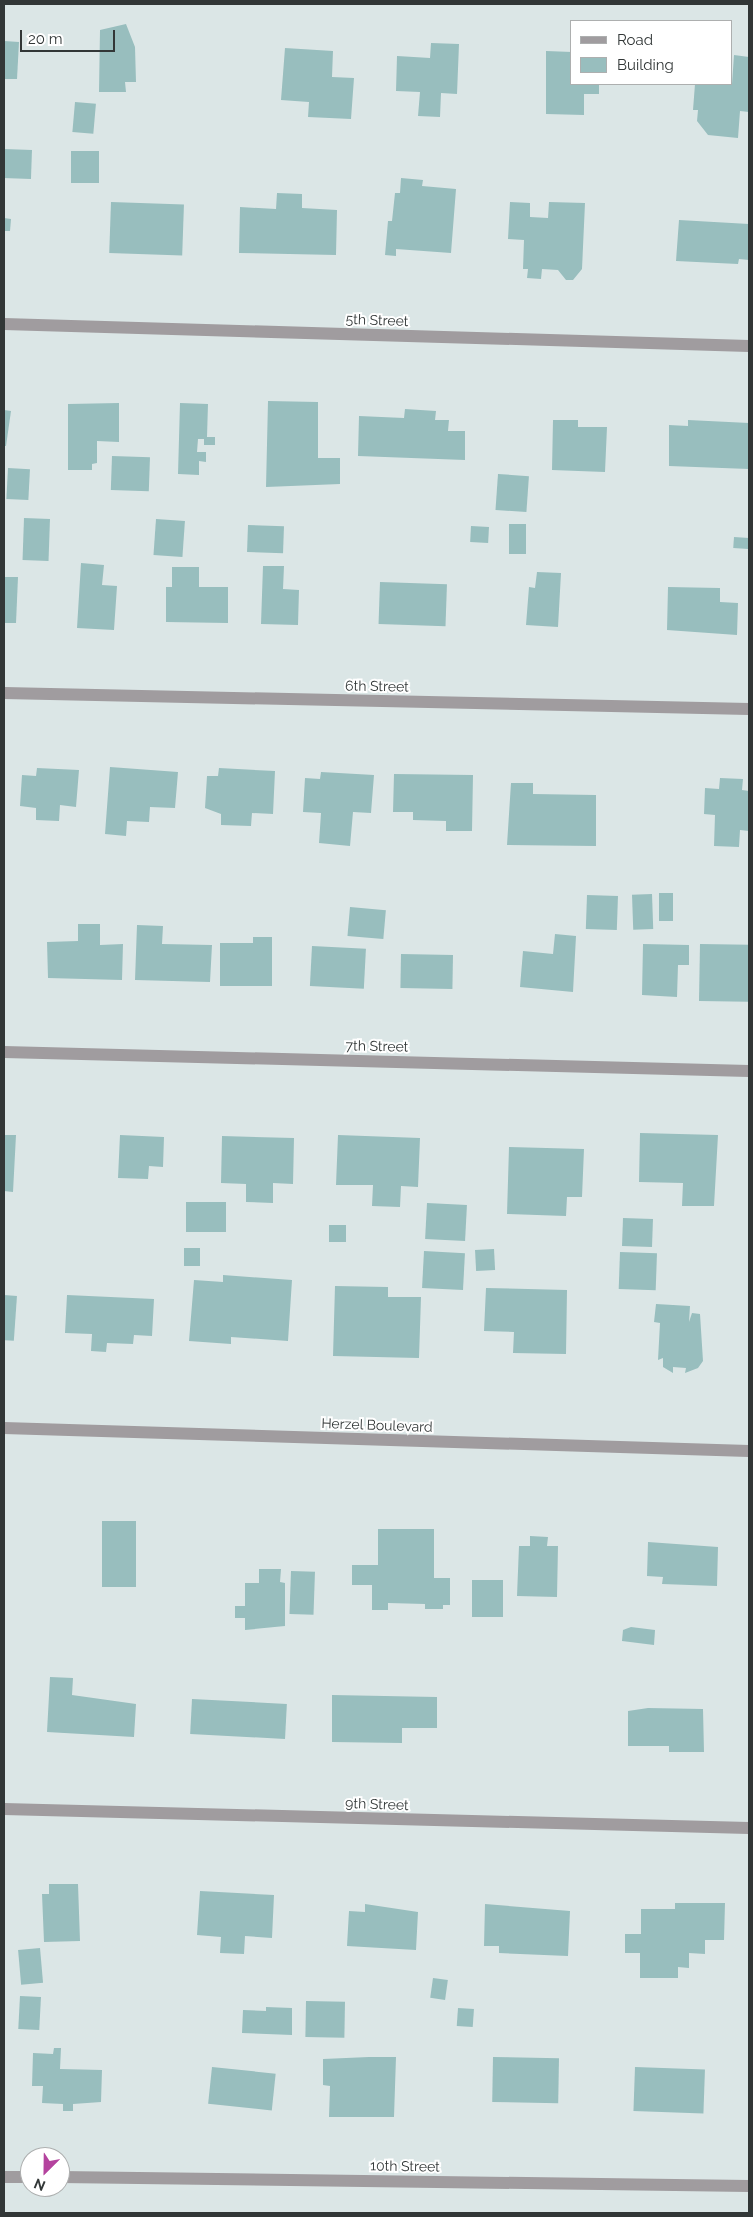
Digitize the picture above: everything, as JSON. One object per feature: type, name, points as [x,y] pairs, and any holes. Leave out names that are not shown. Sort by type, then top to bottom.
[{"type":"street","name":"5th Street","points":[[4,324],[749,346]]},
{"type":"street","name":"6th Street","points":[[4,693],[749,709]]},
{"type":"street","name":"7th Street","points":[[4,1052],[749,1071]]},
{"type":"street","name":"Herzel Boulevard","points":[[4,1428],[749,1452]]},
{"type":"street","name":"9th Street","points":[[4,1809],[749,1828]]},
{"type":"street","points":[[4,2177],[20,2177]]},
{"type":"street","name":"10th Street","points":[[70,2177],[749,2186]]},
{"type":"building","points":[[126,24],[135,47],[136,82],[125,82],[126,92],[99,92],[100,30]]},
{"type":"building","points":[[4,41],[19,42],[17,79],[4,79]]},
{"type":"building","points":[[431,43],[459,44],[457,94],[441,93],[440,117],[418,116],[420,92],[396,91],[397,56],[430,58]]},
{"type":"building","points":[[285,48],[333,51],[332,77],[354,78],[351,119],[308,117],[309,102],[281,100]]},
{"type":"building","points":[[546,51],[570,52],[570,85],[599,85],[599,94],[584,94],[584,115],[546,114]]},
{"type":"building","points":[[734,55],[749,57],[749,112],[740,111],[738,138],[708,135],[697,121],[698,110],[693,110],[695,85],[733,85]]},
{"type":"building","points":[[75,102],[96,104],[93,134],[72,132]]},
{"type":"building","points":[[4,149],[32,150],[31,179],[4,178]]},
{"type":"building","points":[[71,151],[99,151],[99,183],[71,183]]},
{"type":"building","points":[[401,178],[423,180],[422,186],[456,189],[451,253],[396,249],[396,256],[385,255],[388,221],[392,221],[395,193],[400,193]]},
{"type":"building","points":[[277,193],[302,194],[302,208],[337,210],[336,255],[239,253],[240,207],[276,209]]},
{"type":"building","points":[[111,202],[184,205],[182,256],[109,253]]},
{"type":"building","points":[[510,202],[530,203],[530,217],[548,218],[549,202],[585,203],[582,269],[573,280],[566,280],[558,270],[542,269],[541,279],[527,278],[528,269],[523,269],[524,240],[508,239]]},
{"type":"building","points":[[4,218],[11,219],[10,231],[4,231]]},
{"type":"building","points":[[679,220],[749,224],[749,260],[739,259],[738,264],[676,261]]},
{"type":"building","points":[[268,401],[318,402],[318,458],[340,458],[340,484],[266,487]]},
{"type":"building","points":[[119,403],[119,442],[97,441],[97,463],[92,464],[92,470],[68,470],[68,404]]},
{"type":"building","points":[[180,403],[208,404],[207,437],[215,437],[215,445],[204,445],[204,439],[198,439],[197,452],[206,452],[206,462],[199,461],[199,475],[178,474]]},
{"type":"building","points":[[405,409],[436,411],[435,420],[449,420],[448,431],[465,431],[465,460],[358,456],[359,416],[404,418]]},
{"type":"building","points":[[4,410],[11,411],[6,446],[4,446]]},
{"type":"building","points":[[553,420],[578,420],[578,427],[607,427],[605,472],[552,470]]},
{"type":"building","points":[[688,420],[749,423],[749,469],[669,466],[669,425],[688,426]]},
{"type":"building","points":[[112,456],[150,457],[149,491],[111,490]]},
{"type":"building","points":[[8,468],[30,469],[28,500],[6,499]]},
{"type":"building","points":[[498,474],[529,476],[526,512],[495,510]]},
{"type":"building","points":[[24,518],[50,519],[49,561],[23,560]]},
{"type":"building","points":[[156,519],[185,521],[182,557],[153,555]]},
{"type":"building","points":[[509,524],[526,524],[526,554],[509,554]]},
{"type":"building","points":[[248,525],[284,526],[283,553],[247,552]]},
{"type":"building","points":[[471,526],[489,527],[488,543],[470,542]]},
{"type":"building","points":[[734,537],[749,538],[748,549],[733,548]]},
{"type":"building","points":[[81,563],[104,565],[102,585],[117,586],[114,630],[77,628]]},
{"type":"building","points":[[263,566],[284,566],[283,589],[299,590],[298,625],[261,624]]},
{"type":"building","points":[[172,567],[199,567],[199,587],[228,587],[228,623],[166,622],[166,587],[172,587]]},
{"type":"building","points":[[537,572],[561,573],[558,627],[526,625],[529,587],[535,588]]},
{"type":"building","points":[[4,577],[18,577],[16,623],[4,623]]},
{"type":"building","points":[[380,582],[447,584],[445,626],[379,624]]},
{"type":"building","points":[[668,587],[720,588],[720,602],[738,603],[737,635],[667,630]]},
{"type":"building","points":[[110,767],[178,772],[175,808],[150,807],[149,822],[127,821],[126,836],[105,834]]},
{"type":"building","points":[[37,768],[79,770],[76,807],[60,805],[59,821],[36,820],[36,808],[20,806],[22,775],[36,776]]},
{"type":"building","points":[[219,768],[275,771],[273,814],[252,813],[251,826],[221,825],[221,814],[205,808],[207,776],[218,776]]},
{"type":"building","points":[[321,772],[374,775],[371,813],[353,812],[350,846],[319,843],[321,813],[303,812],[305,778],[320,779]]},
{"type":"building","points":[[394,774],[473,775],[472,831],[446,831],[446,821],[413,820],[413,812],[393,812]]},
{"type":"building","points":[[720,778],[743,779],[742,790],[749,791],[749,831],[740,830],[739,847],[714,846],[715,815],[704,814],[705,788],[719,789]]},
{"type":"building","points":[[511,783],[533,783],[533,794],[596,795],[596,846],[507,845]]},
{"type":"building","points":[[659,893],[673,893],[673,921],[659,921]]},
{"type":"building","points":[[652,894],[653,929],[633,930],[632,895]]},
{"type":"building","points":[[587,895],[618,896],[617,930],[586,929]]},
{"type":"building","points":[[350,907],[386,910],[383,939],[347,936]]},
{"type":"building","points":[[78,924],[100,924],[100,945],[123,944],[122,980],[48,978],[47,942],[78,941]]},
{"type":"building","points":[[137,925],[163,926],[162,944],[212,945],[210,982],[135,980]]},
{"type":"building","points":[[555,934],[576,936],[573,992],[520,987],[523,951],[553,954]]},
{"type":"building","points":[[253,937],[272,937],[272,986],[220,986],[220,943],[253,943]]},
{"type":"building","points":[[643,944],[689,945],[689,965],[678,965],[677,997],[642,995]]},
{"type":"building","points":[[700,944],[749,945],[748,1002],[699,1001]]},
{"type":"building","points":[[312,946],[366,949],[364,989],[310,986]]},
{"type":"building","points":[[401,954],[453,955],[452,989],[400,988]]},
{"type":"building","points":[[4,1124],[5,1135],[16,1135],[13,1192],[4,1191]]},
{"type":"building","points":[[640,1133],[718,1135],[714,1206],[682,1206],[683,1183],[639,1182]]},
{"type":"building","points":[[120,1135],[164,1137],[163,1167],[149,1166],[148,1179],[118,1178]]},
{"type":"building","points":[[338,1135],[420,1138],[418,1187],[401,1186],[400,1207],[372,1206],[373,1185],[336,1185]]},
{"type":"building","points":[[222,1136],[294,1138],[293,1184],[273,1183],[273,1203],[246,1202],[246,1184],[221,1183]]},
{"type":"building","points":[[509,1147],[584,1149],[582,1197],[567,1197],[566,1216],[507,1214]]},
{"type":"building","points":[[186,1202],[226,1202],[226,1232],[186,1232]]},
{"type":"building","points":[[427,1203],[467,1205],[465,1241],[425,1239]]},
{"type":"building","points":[[623,1218],[653,1219],[652,1247],[622,1246]]},
{"type":"building","points":[[329,1225],[346,1225],[346,1242],[329,1242]]},
{"type":"building","points":[[184,1248],[200,1248],[200,1266],[184,1266]]},
{"type":"building","points":[[494,1249],[495,1270],[476,1271],[475,1250]]},
{"type":"building","points":[[424,1251],[465,1253],[463,1290],[422,1288]]},
{"type":"building","points":[[620,1252],[657,1253],[656,1290],[619,1289]]},
{"type":"building","points":[[223,1275],[292,1280],[288,1341],[231,1337],[231,1344],[189,1341],[194,1280],[223,1282]]},
{"type":"building","points":[[335,1286],[388,1287],[388,1297],[421,1297],[419,1358],[333,1356]]},
{"type":"building","points":[[486,1288],[567,1290],[566,1354],[513,1353],[514,1332],[484,1331]]},
{"type":"building","points":[[4,1295],[17,1296],[14,1341],[4,1340]]},
{"type":"building","points":[[67,1295],[154,1299],[152,1336],[134,1335],[133,1344],[107,1343],[106,1352],[91,1351],[92,1334],[65,1333]]},
{"type":"building","points":[[656,1304],[690,1306],[689,1322],[692,1313],[700,1314],[703,1361],[698,1368],[685,1373],[686,1368],[673,1367],[673,1373],[663,1367],[663,1358],[658,1360],[660,1323],[654,1322]]},
{"type":"building","points":[[102,1521],[136,1521],[136,1587],[102,1587]]},
{"type":"building","points":[[378,1529],[434,1529],[434,1578],[450,1578],[450,1605],[443,1605],[443,1609],[425,1609],[425,1604],[388,1603],[388,1610],[372,1610],[372,1585],[352,1585],[352,1565],[378,1565]]},
{"type":"building","points":[[530,1536],[548,1537],[547,1546],[558,1546],[557,1597],[517,1596],[519,1546],[530,1546]]},
{"type":"building","points":[[648,1542],[718,1547],[717,1586],[662,1584],[663,1577],[647,1576]]},
{"type":"building","points":[[259,1569],[281,1569],[280,1582],[285,1583],[285,1626],[245,1630],[245,1618],[235,1618],[235,1606],[245,1606],[245,1583],[259,1583]]},
{"type":"building","points":[[291,1571],[315,1572],[313,1615],[289,1614]]},
{"type":"building","points":[[472,1580],[503,1580],[503,1617],[472,1617]]},
{"type":"building","points":[[631,1627],[655,1630],[654,1645],[622,1641],[623,1630]]},
{"type":"building","points":[[50,1677],[73,1678],[72,1695],[136,1704],[134,1737],[47,1732]]},
{"type":"building","points":[[332,1695],[437,1697],[437,1728],[402,1728],[402,1743],[332,1742]]},
{"type":"building","points":[[192,1699],[287,1704],[285,1739],[190,1734]]},
{"type":"building","points":[[648,1708],[703,1709],[704,1752],[669,1752],[669,1746],[628,1746],[628,1711]]},
{"type":"building","points":[[49,1884],[78,1884],[80,1941],[44,1942],[42,1894],[49,1894]]},
{"type":"building","points":[[200,1891],[274,1895],[272,1938],[245,1936],[244,1954],[220,1953],[221,1937],[197,1935]]},
{"type":"building","points":[[675,1903],[725,1903],[724,1940],[705,1940],[705,1954],[689,1953],[689,1968],[678,1967],[678,1978],[640,1978],[640,1953],[625,1953],[625,1934],[641,1934],[641,1909],[675,1909]]},
{"type":"building","points":[[365,1904],[418,1912],[416,1950],[347,1946],[349,1911],[365,1912]]},
{"type":"building","points":[[485,1904],[570,1911],[568,1956],[499,1953],[499,1946],[484,1946]]},
{"type":"building","points":[[40,1948],[43,1983],[21,1985],[18,1950]]},
{"type":"building","points":[[433,1978],[448,1980],[445,2000],[430,1998]]},
{"type":"building","points":[[20,1996],[41,1997],[39,2030],[18,2029]]},
{"type":"building","points":[[306,2001],[345,2002],[344,2038],[305,2037]]},
{"type":"building","points":[[266,2007],[292,2008],[292,2035],[242,2033],[243,2010],[266,2011]]},
{"type":"building","points":[[458,2008],[474,2009],[473,2027],[457,2026]]},
{"type":"building","points":[[54,2048],[61,2048],[60,2069],[102,2070],[101,2102],[73,2104],[73,2111],[63,2111],[63,2104],[42,2103],[43,2086],[32,2086],[33,2053],[53,2054]]},
{"type":"building","points":[[396,2057],[394,2117],[329,2117],[330,2086],[323,2085],[323,2059]]},
{"type":"building","points":[[493,2057],[559,2058],[558,2103],[492,2102]]},
{"type":"building","points":[[212,2067],[276,2074],[272,2110],[208,2104]]},
{"type":"building","points":[[635,2067],[705,2069],[703,2113],[633,2111]]}]
